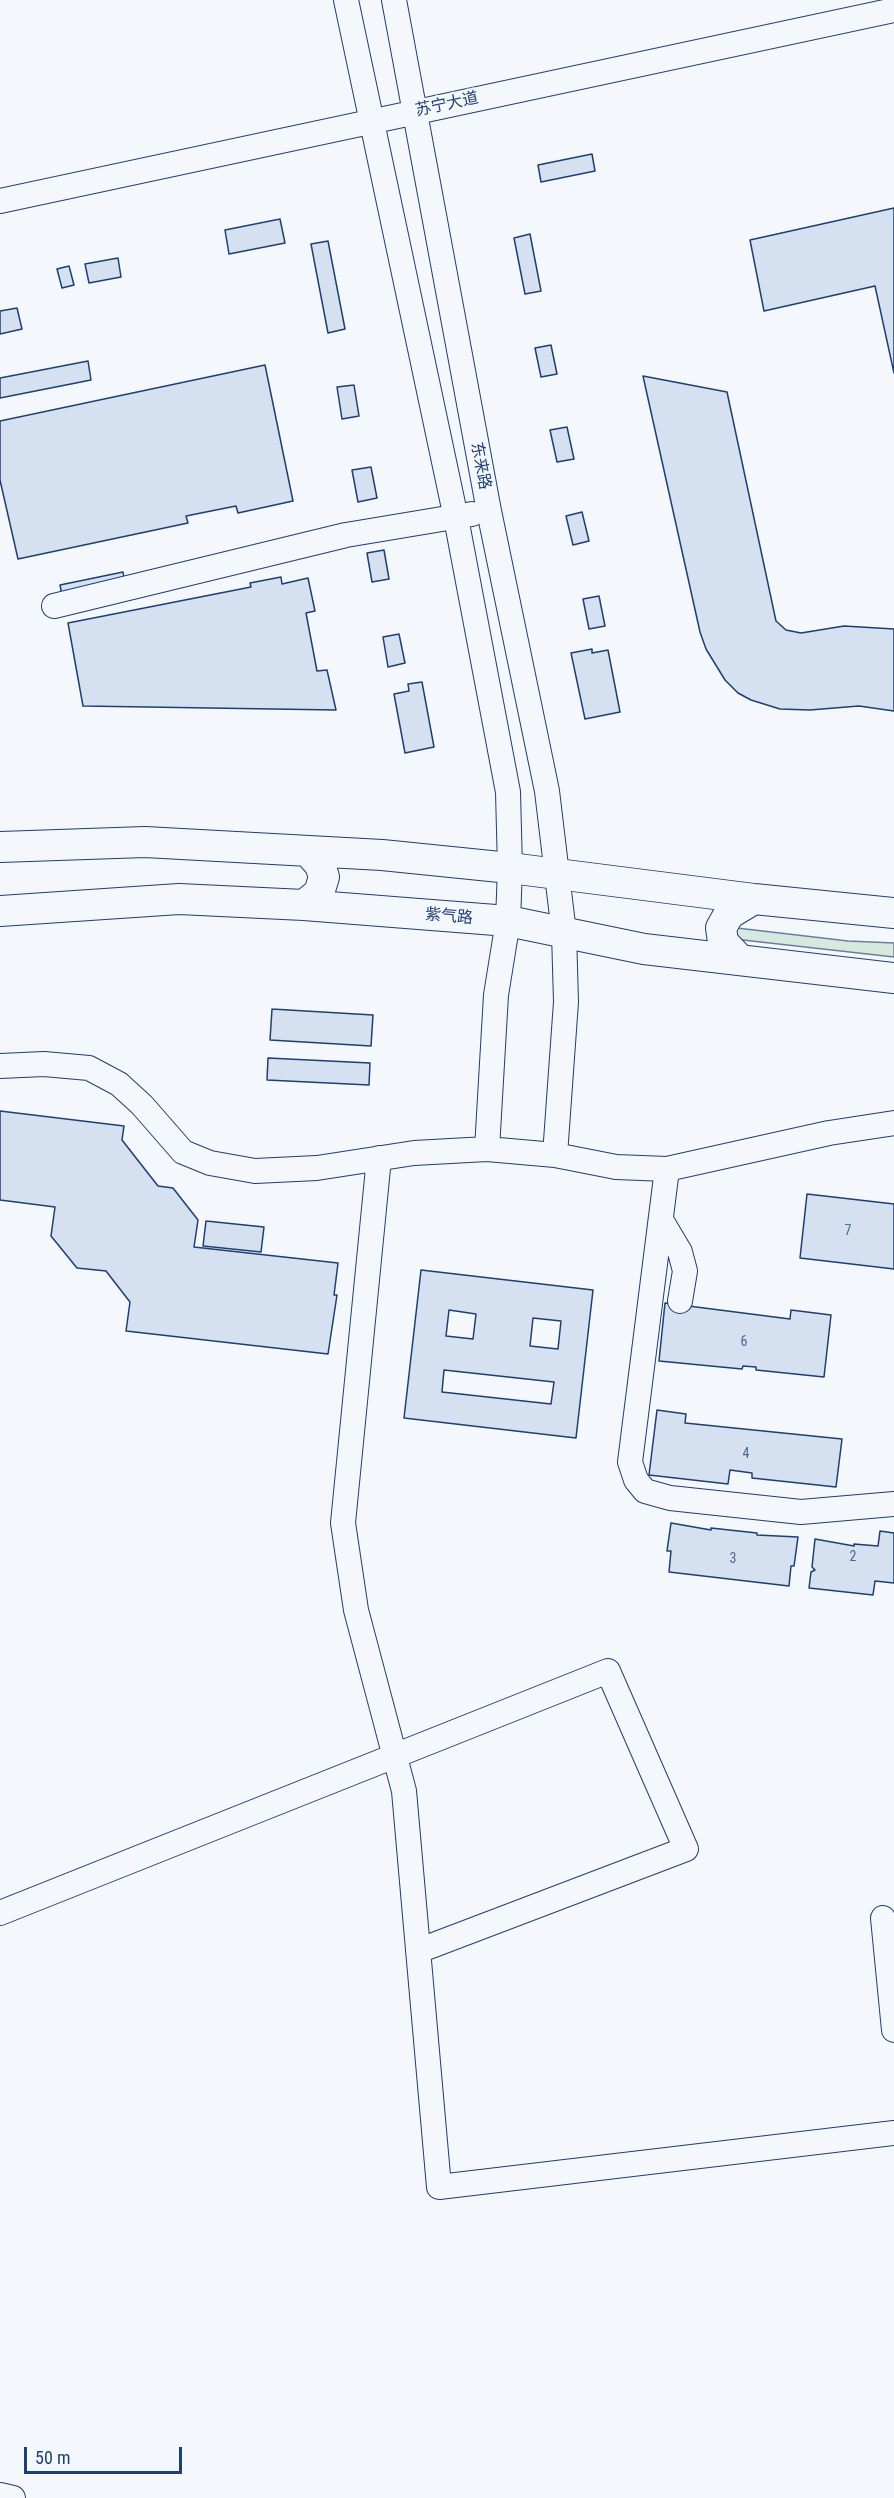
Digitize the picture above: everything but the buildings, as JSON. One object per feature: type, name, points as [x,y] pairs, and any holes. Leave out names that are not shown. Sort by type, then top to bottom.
[{"type":"main road","points":[[0,847],[145,842],[382,855],[510,868],[754,899],[894,913]]},
{"type":"main road","points":[[304,905],[319,893],[324,877],[320,865],[308,851]]},
{"type":"main road","name":"紫气路","points":[[0,911],[179,899],[304,905],[508,921],[644,948],[894,978]]},
{"type":"main road","points":[[740,960],[723,942],[721,928],[729,914],[754,899]]},
{"type":"street","name":"东来路","points":[[346,0],[456,518],[508,792],[510,868],[508,921],[496,995],[487,1149]]},
{"type":"street","name":"东来路","points":[[394,0],[489,511],[547,791],[564,933],[566,1002],[555,1155]]},
{"type":"street","name":"苏宁大道","points":[[0,201],[894,10]]},
{"type":"street","points":[[54,606],[346,535],[489,511]]},
{"type":"street","points":[[0,1066],[44,1064],[89,1068],[119,1084],[183,1152],[210,1163],[255,1171],[317,1168],[414,1153],[487,1149],[555,1155],[616,1167],[667,1169],[829,1133],[894,1123]]},
{"type":"street","points":[[379,1158],[343,1522],[356,1610],[404,1791],[438,2187],[894,2133]]},
{"type":"street","points":[[667,1169],[630,1462],[636,1480],[645,1491],[670,1498],[801,1512],[894,1504]]},
{"type":"street","points":[[661,1220],[680,1252],[683,1262],[685,1271],[680,1301]]},
{"type":"street","points":[[0,1913],[608,1671],[686,1849],[418,1951]]},
{"type":"street","points":[[883,1918],[894,2030]]},
{"type":"street","points":[[0,2495],[13,2498]]},
{"type":"shaded area","points":[[737,928],[848,941],[894,943],[894,957],[734,939]]}]
